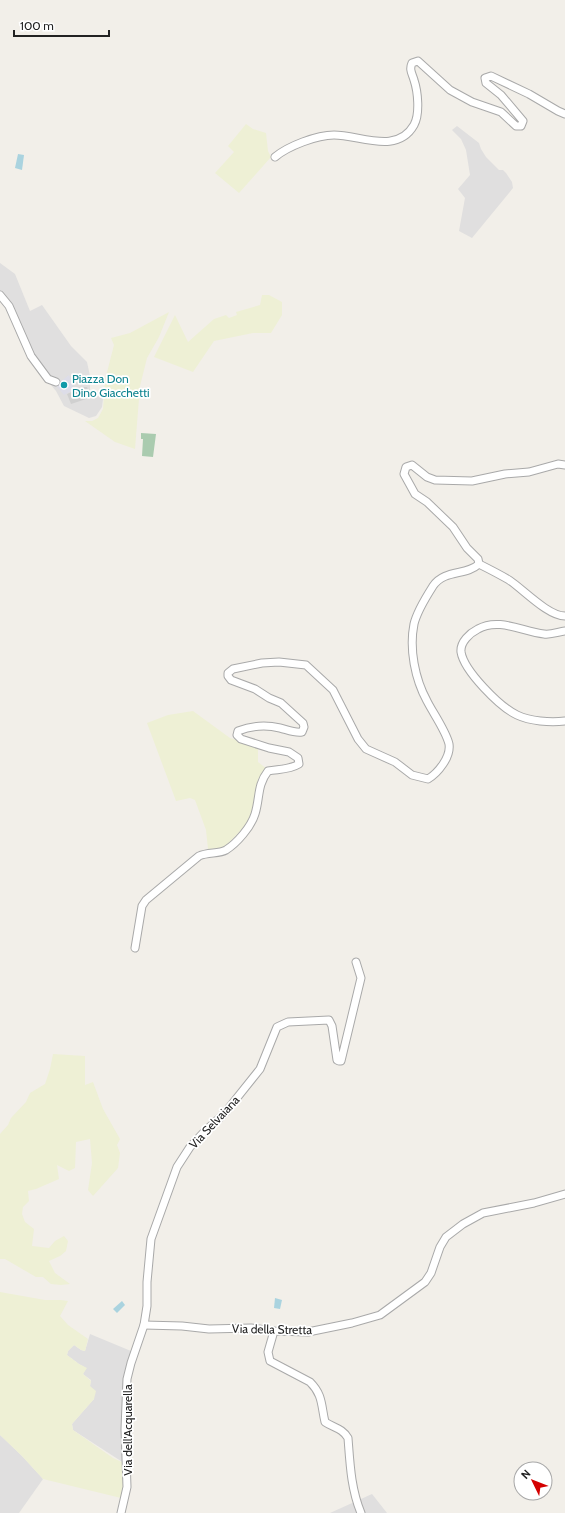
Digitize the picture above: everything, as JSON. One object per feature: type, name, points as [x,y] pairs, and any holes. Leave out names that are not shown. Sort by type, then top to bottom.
[{"type":"street","points":[[275,157],[282,151],[298,144],[334,135],[378,142],[397,140],[409,133],[415,123],[417,105],[415,80],[410,67],[412,63],[418,61],[450,90],[472,102],[501,112],[516,126],[521,126],[523,121],[501,95],[486,83],[485,78],[491,76],[529,94],[565,114]]},
{"type":"street","points":[[0,295],[9,306],[31,356],[48,379],[56,382]]},
{"type":"street","points":[[565,464],[558,464],[529,472],[505,474],[472,481],[435,480],[428,477],[412,465],[406,467],[404,474],[415,494],[453,527],[467,548],[478,559],[479,564],[508,579],[550,612],[565,616]]},
{"type":"street","points":[[135,948],[142,906],[146,900],[199,856],[206,853],[225,851],[248,827],[255,815],[262,779],[268,771],[281,768],[291,769],[299,764],[298,758],[289,752],[241,739],[236,735],[238,731],[244,729],[268,726],[296,733],[302,732],[304,727],[303,723],[281,703],[255,689],[231,680],[228,673],[233,669],[262,663],[279,662],[306,665],[333,690],[358,739],[366,749],[394,762],[412,775],[428,779],[434,776],[442,765],[447,756],[449,746],[446,737],[424,696],[418,678],[413,655],[412,639],[414,623],[434,584],[445,575],[474,568],[479,564]]},
{"type":"street","points":[[565,631],[546,634],[502,624],[491,625],[479,628],[468,637],[462,644],[461,652],[470,673],[502,706],[518,716],[538,721],[565,721]]},
{"type":"street","name":"Via Selvaiana","points":[[144,1325],[147,1306],[147,1282],[151,1239],[170,1185],[183,1157],[205,1131],[224,1114],[260,1069],[272,1042],[275,1030],[281,1024],[288,1022],[329,1020],[332,1023],[337,1060],[341,1061],[361,978],[356,962]]},
{"type":"street","name":"Via della Stretta","points":[[144,1325],[182,1326],[208,1329],[251,1328],[274,1331],[308,1332],[352,1323],[380,1315],[424,1282],[431,1273],[440,1247],[446,1237],[463,1224],[483,1213],[534,1203],[565,1194]]},
{"type":"street","name":"Via dell'Acquarella","points":[[122,1513],[127,1487],[125,1429],[127,1379],[144,1325]]},
{"type":"street","points":[[274,1331],[268,1352],[270,1361],[310,1382],[315,1387],[323,1403],[325,1422],[339,1428],[348,1438],[351,1480],[354,1495],[361,1513]]},
{"type":"shaded area","points":[[457,126],[479,143],[486,157],[499,170],[503,170],[506,173],[512,182],[513,188],[472,238],[459,231],[465,198],[458,189],[470,175],[466,150],[461,139],[452,130]]},
{"type":"shaded area","points":[[0,263],[15,274],[30,311],[42,305],[71,346],[87,362],[90,376],[90,391],[103,399],[102,407],[96,416],[89,418],[64,406],[56,391],[27,356],[17,335],[9,312],[0,299]]},
{"type":"shaded area","name":"Piazza Don Dino Giacchetti","points":[[69,375],[74,390],[64,395],[55,384],[57,380],[60,382]]},
{"type":"shaded area","points":[[83,387],[87,387],[88,390],[84,392],[86,399],[71,404],[67,394]]},
{"type":"shaded area","points":[[90,1334],[131,1351],[125,1373],[121,1418],[124,1463],[73,1430],[72,1424],[94,1399],[90,1386],[91,1380],[83,1374],[86,1368],[67,1355],[68,1351],[74,1345],[85,1351]]},
{"type":"shaded area","points":[[0,1435],[43,1479],[19,1513],[0,1513]]},
{"type":"shaded area","points":[[372,1494],[387,1513],[330,1513]]},
{"type":"green space","points":[[246,124],[253,129],[266,133],[268,151],[271,157],[239,193],[215,173],[234,152],[228,146]]},
{"type":"green space","points":[[262,295],[269,295],[282,302],[282,315],[271,333],[253,333],[214,341],[193,372],[154,357],[175,315],[188,342],[214,319],[226,315],[229,318],[237,315],[236,312],[260,305]]},
{"type":"green space","points":[[169,312],[159,337],[147,358],[140,386],[135,449],[115,442],[85,421],[92,421],[98,418],[103,409],[105,380],[114,345],[111,338],[130,333]]},
{"type":"green space","points":[[141,433],[156,434],[153,457],[142,456],[143,439],[141,439]]},
{"type":"green space","points":[[193,711],[230,738],[258,747],[258,762],[267,769],[258,779],[252,812],[245,826],[224,848],[208,849],[206,830],[195,800],[190,798],[176,801],[147,723],[168,715]]},
{"type":"green space","points":[[53,1054],[85,1056],[85,1085],[93,1082],[103,1109],[120,1139],[117,1145],[120,1153],[118,1168],[93,1196],[88,1190],[92,1163],[90,1139],[76,1142],[75,1168],[69,1171],[57,1165],[59,1179],[28,1191],[29,1201],[23,1207],[22,1214],[25,1222],[34,1229],[32,1246],[49,1248],[55,1241],[64,1236],[68,1241],[66,1251],[60,1256],[49,1261],[55,1273],[70,1284],[61,1285],[51,1284],[43,1277],[36,1277],[5,1259],[0,1259],[0,1134],[8,1125],[11,1118],[26,1102],[30,1093],[45,1084]]},
{"type":"green space","points":[[0,1292],[45,1300],[68,1301],[60,1316],[68,1325],[88,1339],[85,1351],[74,1345],[68,1351],[67,1355],[87,1368],[83,1374],[91,1381],[90,1386],[96,1391],[94,1399],[72,1424],[73,1430],[113,1458],[124,1463],[124,1485],[121,1498],[43,1479],[0,1435]]},
{"type":"water","points":[[18,154],[24,155],[22,170],[15,168]]},
{"type":"water","points":[[275,1298],[282,1300],[280,1309],[274,1308]]},
{"type":"water","points":[[122,1301],[125,1305],[117,1313],[113,1309]]},
{"type":"place","name":"Piazza Don Dino Giacchetti","points":[[64,385]]}]
